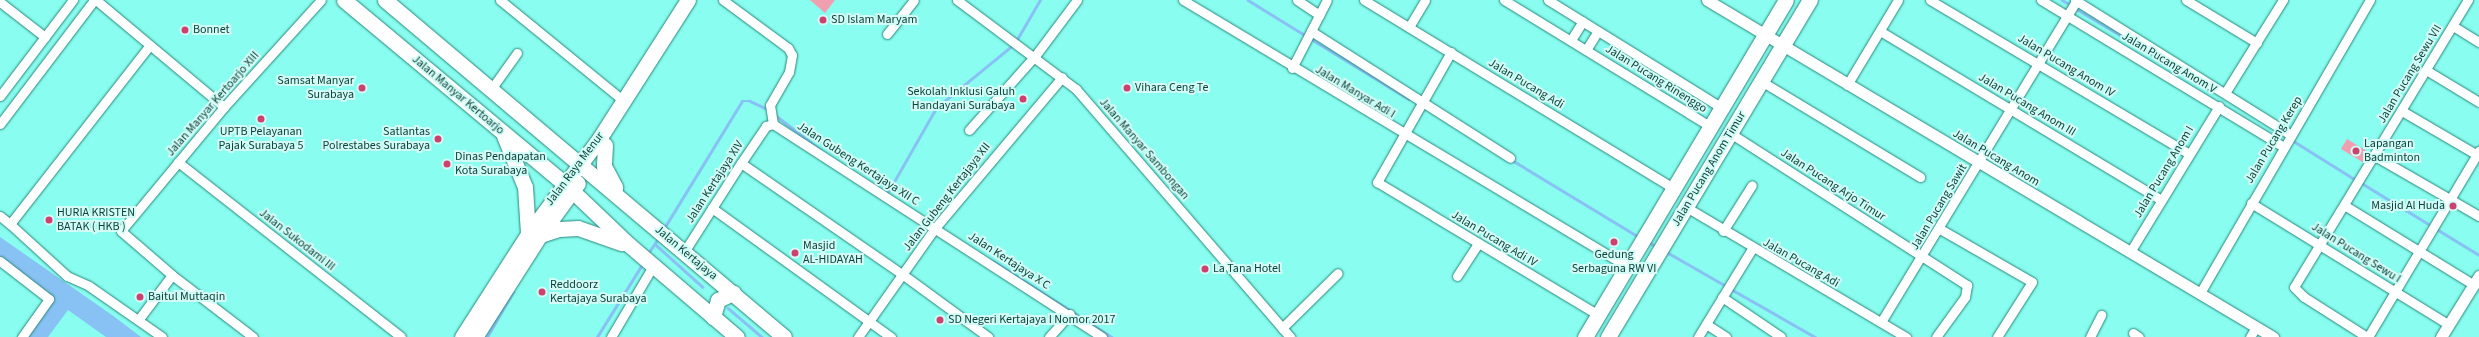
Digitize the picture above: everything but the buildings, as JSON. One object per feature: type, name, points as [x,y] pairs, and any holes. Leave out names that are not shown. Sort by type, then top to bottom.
[{"type":"main road","name":"Jalan Manyar Kertoarjo","points":[[344,0],[568,187]]},
{"type":"main road","points":[[385,0],[585,166]]},
{"type":"main road","name":"Jalan Pucang Anom Timur","points":[[1585,337],[1713,128],[1786,0]]},
{"type":"main road","name":"Jalan Pucang Anom Timur","points":[[1608,337],[1810,0]]},
{"type":"main road","name":"Jalan Raya Menur","points":[[585,166],[624,101],[689,1]]},
{"type":"main road","name":"Jalan Raya Menur","points":[[462,337],[568,187],[605,145],[689,1]]},
{"type":"main road","points":[[499,128],[510,147],[525,187],[534,234],[559,229],[578,228],[632,247]]},
{"type":"main road","points":[[605,145],[606,172],[624,200]]},
{"type":"main road","name":"Jalan Kertajaya","points":[[585,166],[654,227],[734,293],[784,337]]},
{"type":"main road","points":[[568,187],[632,247],[737,337]]},
{"type":"main road","name":"Jalan Raya Menur","points":[[475,337],[534,234]]},
{"type":"main road","points":[[713,317],[718,300],[734,293]]},
{"type":"street","points":[[0,96],[73,0]]},
{"type":"street","points":[[1,119],[95,0],[149,46],[224,106]]},
{"type":"street","name":"Jalan Manyar Kertoarjo XIII","points":[[172,275],[122,234],[125,225],[224,106],[321,0]]},
{"type":"street","points":[[500,0],[624,101]]},
{"type":"street","points":[[723,0],[788,48],[792,55],[788,72],[770,105],[769,125]]},
{"type":"street","points":[[887,34],[914,0]]},
{"type":"street","name":"Jalan Manyar Sambongan","points":[[957,0],[1021,45],[1062,77],[1096,111],[1290,337]]},
{"type":"street","points":[[969,130],[1035,56],[1077,0]]},
{"type":"street","name":"Jalan Manyar Adi I","points":[[1183,0],[1292,68],[1628,267]]},
{"type":"street","points":[[1297,0],[1319,15]]},
{"type":"street","points":[[1292,68],[1328,0]]},
{"type":"street","name":"Jalan Pucang Adi","points":[[1364,0],[1676,189]]},
{"type":"street","points":[[1409,27],[1425,0]]},
{"type":"street","name":"Jalan Pucang Rinenggo","points":[[1504,0],[1713,128]]},
{"type":"street","name":"Jalan Pucang Rinenggo","points":[[1548,0],[1724,109]]},
{"type":"street","name":"Jalan Pucang Anom","points":[[1707,0],[1847,85],[2273,337]]},
{"type":"street","points":[[1847,85],[1898,0]]},
{"type":"street","name":"Jalan Pucang Anom IV","points":[[1930,0],[2188,154]]},
{"type":"street","name":"Jalan Pucang Anom V","points":[[2041,0],[2074,6],[2225,93],[2288,141]]},
{"type":"street","points":[[2186,0],[2257,44]]},
{"type":"street","points":[[2225,93],[2257,44],[2283,0]]},
{"type":"street","name":"Jalan Pucang Kerep","points":[[2200,293],[2370,0]]},
{"type":"street","name":"Jalan Pucang Sewu VII","points":[[2367,337],[2294,290],[2320,244],[2375,156],[2468,0]]},
{"type":"street","points":[[0,2],[45,37]]},
{"type":"street","name":"Jalan Pucang Sawit","points":[[1881,322],[1923,257],[2010,109],[2074,6]]},
{"type":"street","name":"Jalan Pucang Anom V","points":[[2074,6],[2219,106],[2288,141]]},
{"type":"street","points":[[1570,40],[1583,21]]},
{"type":"street","points":[[2453,26],[2479,42]]},
{"type":"street","name":"Jalan Pucang Rinenggo","points":[[1586,50],[1598,31]]},
{"type":"street","name":"Jalan Pucang Anom III","points":[[1880,31],[2161,200]]},
{"type":"street","points":[[1309,34],[1419,105],[1510,158]]},
{"type":"street","points":[[10,224],[149,46]]},
{"type":"street","points":[[36,48],[50,58]]},
{"type":"street","points":[[492,88],[517,52]]},
{"type":"street","points":[[1404,135],[1419,105],[1451,52]]},
{"type":"street","points":[[2426,70],[2479,102]]},
{"type":"street","name":"Jalan Gubeng Kertajaya XII","points":[[858,337],[936,226],[1062,77]]},
{"type":"street","points":[[1761,81],[1920,177]]},
{"type":"street","name":"Jalan Pucang Anom I","points":[[2130,252],[2188,154],[2219,106]]},
{"type":"street","points":[[2367,337],[2478,153],[2402,111]]},
{"type":"street","name":"Jalan Kertajaya XIV","points":[[682,250],[712,208],[740,162],[769,125]]},
{"type":"street","name":"Jalan Gubeng Kertajaya XII C","points":[[769,125],[936,226]]},
{"type":"street","name":"Jalan Pucang Arjo Timur","points":[[1730,134],[1964,283],[1968,289],[1936,337]]},
{"type":"street","name":"Jalan Pucang Adi IV","points":[[1404,135],[1377,183],[1598,315]]},
{"type":"street","points":[[2375,156],[2479,216]]},
{"type":"street","name":"Jalan Sukodami III","points":[[178,162],[401,337]]},
{"type":"street","points":[[740,162],[902,274],[988,337]]},
{"type":"street","points":[[1723,231],[1752,185]]},
{"type":"street","name":"Jalan Pucang Sewu I","points":[[2251,203],[2448,324]]},
{"type":"street","points":[[2344,205],[2419,251],[2476,280],[2441,337]]},
{"type":"street","name":"Jalan Pucang Adi","points":[[1686,207],[1752,249],[1906,337]]},
{"type":"street","points":[[712,208],[870,320],[891,337]]},
{"type":"street","points":[[0,216],[45,258],[67,276],[139,319],[162,337]]},
{"type":"street","name":"Jalan Kertajaya X C","points":[[936,226],[1070,314],[1102,337]]},
{"type":"street","points":[[1940,229],[2032,282],[1999,336]]},
{"type":"street","points":[[1458,276],[1478,244]]},
{"type":"street","points":[[1698,337],[1752,249]]},
{"type":"street","points":[[0,261],[49,299],[22,337]]},
{"type":"street","points":[[614,336],[653,265]]},
{"type":"street","points":[[1282,328],[1338,273]]},
{"type":"street","points":[[139,319],[172,275],[253,337]]},
{"type":"street","points":[[1726,291],[1781,337]]},
{"type":"street","points":[[1049,337],[1070,314]]},
{"type":"street","points":[[2090,337],[2101,315]]},
{"type":"street","points":[[1706,324],[1726,337]]},
{"type":"street","points":[[2250,337],[2256,327]]},
{"type":"shaded area","points":[[810,0],[835,0],[825,13]]},
{"type":"shaded area","name":"Lapangan Badminton","points":[[2347,139],[2370,153],[2364,163],[2341,149]]},
{"type":"water","points":[[0,237],[141,337],[106,337],[68,310],[48,337],[26,337],[51,297],[0,258]]},
{"type":"waterway","points":[[1016,41],[1040,0]]},
{"type":"waterway","points":[[1248,0],[1409,99]]},
{"type":"waterway","points":[[2062,0],[2071,5]]},
{"type":"waterway","points":[[2075,8],[2187,75]]},
{"type":"waterway","points":[[887,194],[936,108],[1013,45]]},
{"type":"waterway","points":[[663,230],[742,101],[750,101],[769,110]]},
{"type":"waterway","points":[[774,114],[821,150]]},
{"type":"waterway","points":[[2292,140],[2356,180]]},
{"type":"waterway","points":[[1512,160],[1639,237]]},
{"type":"waterway","points":[[2360,182],[2479,255]]},
{"type":"waterway","points":[[647,255],[659,237]]},
{"type":"waterway","points":[[1647,241],[1657,247]]},
{"type":"waterway","points":[[655,244],[703,287]]},
{"type":"waterway","points":[[1665,251],[1726,286]]},
{"type":"waterway","points":[[993,261],[1112,337]]},
{"type":"waterway","points":[[597,337],[643,263]]},
{"type":"waterway","points":[[1731,289],[1815,337]]},
{"type":"waterway","points":[[487,337],[513,292]]},
{"type":"waterway","points":[[728,308],[762,337]]},
{"type":"place","name":"SD Islam Maryam","points":[[823,20]]},
{"type":"place","name":"Bonnet","points":[[185,30]]},
{"type":"place","name":"Samsat Manyar Surabaya","points":[[362,88]]},
{"type":"place","name":"Vihara Ceng Te","points":[[1127,88]]},
{"type":"place","name":"Sekolah Inklusi Galuh Handayani Surabaya","points":[[1023,99]]},
{"type":"place","name":"UPTB Pelayanan Pajak Surabaya 5","points":[[261,119]]},
{"type":"place","name":"Satlantas Polrestabes Surabaya","points":[[438,139]]},
{"type":"place","name":"Lapangan Badminton","points":[[2356,151]]},
{"type":"place","name":"Dinas Pendapatan Kota Surabaya","points":[[447,164]]},
{"type":"place","name":"Masjid Al Huda","points":[[2453,206]]},
{"type":"place","name":"HURIA KRISTEN BATAK ( HKB )","points":[[49,220]]},
{"type":"place","name":"Gedung Serbaguna RW VI","points":[[1614,242]]},
{"type":"place","name":"Masjid AL-HIDAYAH","points":[[795,253]]},
{"type":"place","name":"La Tana Hotel","points":[[1205,269]]},
{"type":"place","name":"Reddoorz Kertajaya Surabaya","points":[[542,292]]},
{"type":"place","name":"Baitul Muttaqin","points":[[140,297]]},
{"type":"place","name":"SD Negeri Kertajaya I Nomor 2017","points":[[940,320]]}]
